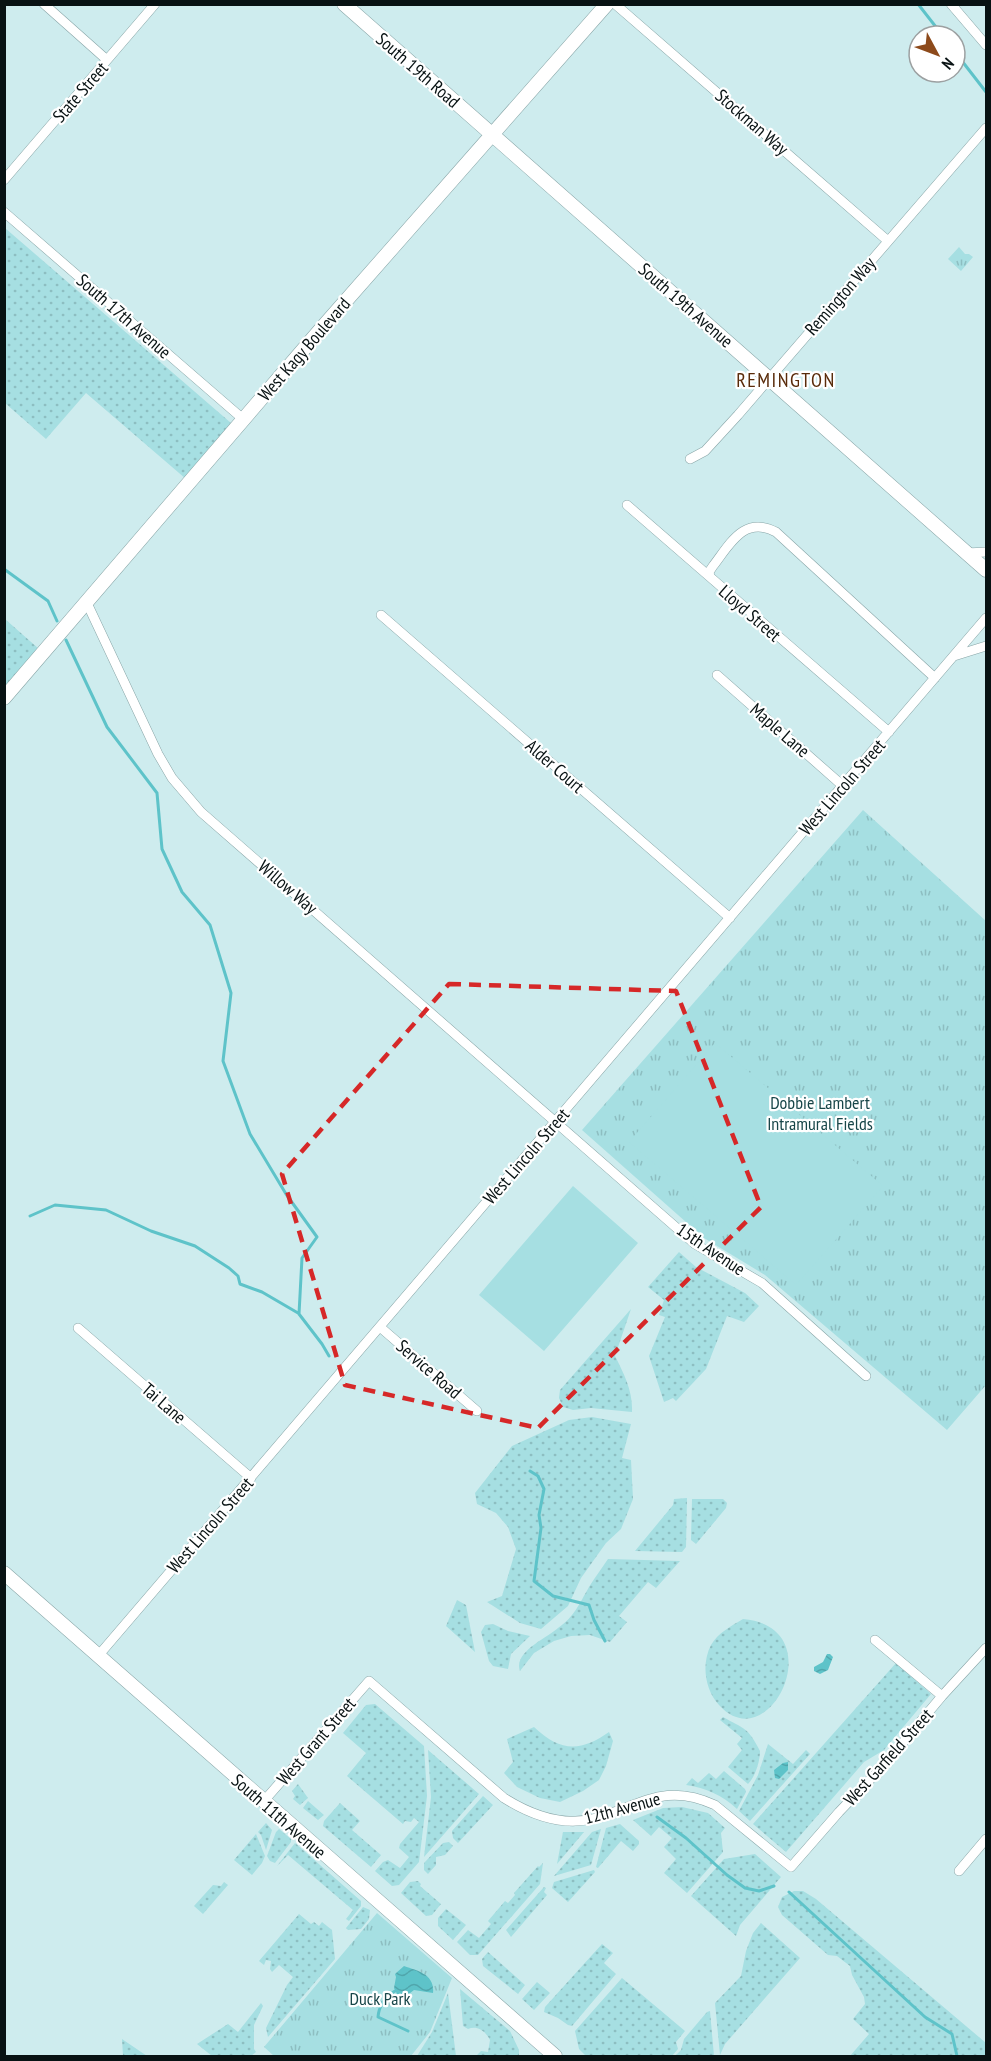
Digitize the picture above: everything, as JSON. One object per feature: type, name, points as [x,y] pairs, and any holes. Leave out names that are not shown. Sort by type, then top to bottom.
[{"type":"main road","name":"South 19th Road","points":[[344,4],[493,135]]},
{"type":"main road","name":"West Kagy Boulevard","points":[[4,698],[243,419],[608,4]]},
{"type":"main road","name":"South 19th Avenue","points":[[493,135],[987,570]]},
{"type":"main road","name":"South 11th Avenue","points":[[4,1573],[555,2056]]},
{"type":"street","points":[[44,4],[107,60]]},
{"type":"street","name":"State Street","points":[[4,180],[155,4]]},
{"type":"street","name":"Stockman Way","points":[[615,4],[888,241]]},
{"type":"street","points":[[951,4],[987,45]]},
{"type":"street","name":"Remington Way","points":[[690,459],[705,451],[770,379],[987,128]]},
{"type":"street","name":"South 17th Avenue","points":[[4,212],[243,419]]},
{"type":"street","points":[[627,505],[710,577]]},
{"type":"street","name":"Lloyd Street","points":[[889,732],[710,577],[709,572],[739,533],[758,526],[767,527],[776,532],[935,678]]},
{"type":"street","points":[[967,553],[987,552]]},
{"type":"street","name":"Willow Way","points":[[86,601],[158,754],[172,778],[201,812],[556,1121]]},
{"type":"street","name":"Alder Court","points":[[381,615],[730,918]]},
{"type":"street","name":"West Lincoln Street","points":[[98,1656],[987,618]]},
{"type":"street","points":[[954,656],[987,646]]},
{"type":"street","name":"Maple Lane","points":[[717,675],[843,786]]},
{"type":"street","name":"15th Avenue","points":[[556,1121],[696,1244],[762,1283],[867,1376]]},
{"type":"street","name":"Service Road","points":[[380,1327],[477,1411]]},
{"type":"street","name":"Tai Lane","points":[[78,1328],[251,1478]]},
{"type":"street","points":[[875,1640],[942,1696]]},
{"type":"street","name":"West Garfield Street","points":[[791,1868],[838,1812],[884,1765],[942,1696],[987,1648]]},
{"type":"street","name":"West Grant Street","points":[[263,1802],[369,1681]]},
{"type":"street","name":"12th Avenue","points":[[369,1681],[504,1798],[520,1809],[547,1819],[585,1820],[650,1798],[681,1795],[715,1805],[791,1868]]},
{"type":"street","points":[[959,1871],[987,1839]]},
{"type":"highlighted area","points":[[449,984],[676,991],[761,1207],[538,1428],[345,1385],[282,1174]]},
{"type":"green space","points":[[5,228],[231,423],[186,479],[86,393],[46,439],[5,403]]},
{"type":"green space","points":[[959,247],[965,254],[973,257],[961,271],[948,259]]},
{"type":"green space","points":[[5,619],[39,649],[5,690]]},
{"type":"green space","name":"Dobbie Lambert Intramural Fields","points":[[863,810],[986,921],[986,1385],[947,1430],[765,1275],[704,1238],[582,1130]]},
{"type":"green space","points":[[715,1043],[883,1186],[796,1285],[629,1142]]},
{"type":"green space","points":[[573,1186],[638,1243],[544,1351],[479,1295]]},
{"type":"green space","points":[[679,1252],[696,1267],[745,1293],[759,1306],[744,1322],[727,1316],[706,1369],[676,1401],[673,1398],[664,1402],[649,1356],[665,1317],[659,1315],[664,1300],[648,1287]]},
{"type":"green space","points":[[631,1309],[615,1356],[625,1376],[632,1412],[591,1408],[573,1410],[563,1407],[559,1398],[560,1390]]},
{"type":"green space","points":[[592,1417],[631,1424],[622,1458],[631,1460],[633,1499],[621,1529],[606,1543],[581,1578],[568,1606],[541,1629],[520,1623],[487,1602],[502,1596],[516,1549],[508,1527],[496,1513],[477,1504],[475,1493],[512,1446],[569,1420]]},
{"type":"green space","points":[[687,1498],[686,1547],[682,1552],[635,1551],[673,1505],[674,1499]]},
{"type":"green space","points":[[692,1499],[723,1499],[727,1503],[726,1508],[696,1544],[691,1540]]},
{"type":"green space","points":[[608,1559],[680,1561],[656,1588],[648,1582],[619,1616],[627,1622],[610,1642],[590,1635],[571,1636],[554,1641],[534,1653],[520,1671],[521,1658],[532,1646],[569,1619]]},
{"type":"green space","points":[[457,1600],[466,1605],[475,1652],[446,1626]]},
{"type":"green space","points":[[743,1619],[770,1627],[785,1644],[789,1664],[784,1686],[773,1705],[757,1716],[738,1718],[714,1699],[710,1692],[705,1668],[708,1652],[717,1637]]},
{"type":"green space","points":[[493,1624],[508,1631],[530,1636],[511,1654],[508,1669],[493,1666],[489,1661],[481,1632],[485,1625]]},
{"type":"green space","points":[[896,1663],[931,1694],[884,1750],[864,1762],[786,1852],[753,1824]]},
{"type":"green space","points":[[375,1704],[424,1746],[427,1796],[419,1862],[399,1885],[392,1886],[375,1871],[388,1860],[400,1868],[409,1857],[399,1848],[400,1844],[419,1822],[414,1818],[411,1822],[405,1821],[403,1824],[347,1776],[366,1753],[343,1733],[366,1705]]},
{"type":"green space","points":[[723,1717],[749,1733],[760,1751],[757,1769],[748,1784],[728,1767],[742,1750],[737,1744],[742,1738],[720,1720]]},
{"type":"green space","points":[[534,1727],[553,1741],[571,1746],[589,1743],[609,1732],[613,1741],[606,1766],[599,1780],[560,1802],[540,1798],[517,1787],[504,1773],[513,1762],[507,1739]]},
{"type":"green space","points":[[768,1744],[793,1764],[806,1750],[810,1754],[750,1821],[739,1811],[758,1775]]},
{"type":"green space","points":[[428,1750],[479,1794],[424,1857],[431,1797]]},
{"type":"green space","points":[[724,1771],[745,1789],[746,1792],[737,1809],[713,1793],[686,1785],[692,1778],[698,1783],[709,1773],[716,1779]]},
{"type":"green space","points":[[298,1784],[308,1798],[300,1805],[293,1799],[295,1796],[292,1791]]},
{"type":"green space","points":[[483,1796],[493,1805],[458,1843],[453,1838],[452,1831]]},
{"type":"green space","points":[[308,1801],[324,1815],[318,1820],[303,1808]]},
{"type":"green space","points":[[340,1803],[360,1821],[352,1830],[381,1855],[371,1867],[323,1826],[324,1821]]},
{"type":"green space","points":[[682,1807],[708,1813],[725,1828],[721,1833],[723,1852],[687,1893],[664,1873],[676,1859],[664,1847],[672,1838],[659,1827],[651,1836],[633,1820],[663,1808]]},
{"type":"green space","points":[[266,1823],[272,1830],[266,1850],[258,1832]]},
{"type":"green space","points":[[620,1824],[639,1841],[639,1844],[633,1851],[621,1841],[598,1868],[596,1867],[606,1828]]},
{"type":"green space","points":[[279,1829],[291,1839],[291,1842],[275,1863],[267,1856]]},
{"type":"green space","points":[[601,1829],[591,1865],[554,1876],[592,1832]]},
{"type":"green space","points":[[563,1832],[584,1832],[557,1864]]},
{"type":"green space","points":[[256,1834],[265,1856],[252,1875],[234,1860]]},
{"type":"green space","points":[[449,1842],[453,1846],[445,1855],[436,1857],[436,1865],[428,1874],[424,1870],[424,1863],[443,1843]]},
{"type":"green space","points":[[295,1843],[361,1901],[361,1906],[349,1921],[346,1919],[353,1910],[288,1855],[277,1866]]},
{"type":"green space","points":[[755,1854],[781,1877],[740,1925],[736,1936],[691,1896],[724,1859]]},
{"type":"green space","points":[[543,1863],[540,1884],[478,1955],[470,1955],[457,1942],[468,1930],[479,1938],[491,1924],[488,1921],[505,1901],[508,1903],[515,1895],[514,1893]]},
{"type":"green space","points":[[594,1870],[595,1872],[568,1902],[552,1888],[554,1882]]},
{"type":"green space","points":[[418,1881],[420,1886],[441,1904],[432,1915],[426,1916],[401,1893],[410,1882]]},
{"type":"green space","points":[[224,1882],[228,1885],[203,1914],[194,1906],[213,1885],[221,1886]]},
{"type":"green space","points":[[544,1887],[547,1895],[511,1937],[506,1930]]},
{"type":"green space","points":[[794,1891],[803,1891],[816,1899],[986,2043],[986,2056],[850,2056],[869,2034],[853,2019],[865,2004],[864,1997],[852,1975],[850,1966],[837,1956],[828,1955],[782,1915],[778,1907],[782,1897]]},
{"type":"green space","points":[[363,1907],[370,1910],[369,1919],[361,1929],[348,1930],[346,1928]]},
{"type":"green space","points":[[446,1909],[466,1925],[453,1940],[438,1926],[438,1918]]},
{"type":"green space","name":"Duck Park","points":[[377,1913],[452,1978],[430,2032],[411,2056],[274,2056],[264,2047]]},
{"type":"green space","points":[[299,1914],[311,1924],[314,1922],[319,1926],[322,1922],[332,1930],[335,1959],[268,2037],[266,2028],[293,1977],[279,1965],[272,1972],[271,1961],[266,1960],[264,1965],[259,1961]]},
{"type":"green space","points":[[761,1923],[800,1958],[725,2044],[720,2055],[715,2003],[741,1976],[746,1951],[753,1933]]},
{"type":"green space","points":[[602,1944],[613,1953],[604,1963],[616,1974],[572,2026],[544,2012],[545,2007]]},
{"type":"green space","points":[[488,1952],[525,1985],[518,1994],[483,1966],[482,1959]]},
{"type":"green space","points":[[622,1978],[685,2031],[676,2042],[678,2049],[672,2056],[586,2056],[579,2049],[575,2031]]},
{"type":"green space","points":[[537,1982],[550,1993],[534,2010],[522,1999]]},
{"type":"green space","points":[[460,1989],[510,2031],[519,2050],[519,2056],[476,2056],[481,2051],[488,2052],[490,2040],[481,2030],[468,2029],[463,2026]]},
{"type":"green space","points":[[448,1993],[456,2056],[417,2056],[432,2032]]},
{"type":"green space","points":[[261,2003],[263,2006],[254,2025],[256,2052],[251,2056],[212,2056],[197,2044],[228,2024],[238,2032]]},
{"type":"green space","points":[[710,2011],[714,2056],[675,2056],[681,2050],[684,2039]]},
{"type":"green space","points":[[122,2039],[147,2056],[123,2056]]},
{"type":"water","points":[[827,1654],[833,1657],[828,1670],[820,1674],[814,1671],[814,1667],[823,1662]]},
{"type":"water","points":[[788,1762],[788,1770],[779,1779],[775,1778],[774,1770]]},
{"type":"water","points":[[404,1966],[429,1978],[433,1993],[414,1990],[405,1997],[397,1994],[394,1988],[395,1974]]},
{"type":"waterway","points":[[918,4],[934,24]]},
{"type":"waterway","points":[[967,67],[986,92]]},
{"type":"waterway","points":[[4,569],[48,601],[57,621]]},
{"type":"waterway","points":[[66,640],[107,727],[157,793],[162,849],[182,892],[210,925],[231,993],[223,1061],[250,1134],[286,1194],[317,1237],[302,1258],[299,1314],[329,1356]]},
{"type":"waterway","points":[[30,1216],[55,1205],[106,1210],[151,1231],[195,1246],[229,1268],[238,1276],[240,1284],[262,1292],[298,1313]]},
{"type":"waterway","points":[[530,1471],[538,1476],[544,1489],[539,1515],[541,1528],[534,1581],[553,1596],[589,1605],[605,1641]]},
{"type":"waterway","points":[[657,1817],[686,1838],[745,1888],[759,1891],[774,1886]]},
{"type":"waterway","points":[[789,1892],[925,2017],[952,2034],[957,2056]]},
{"type":"waterway","points":[[395,1991],[383,2002],[378,2017],[408,2031]]},
{"type":"district","name":"REMINGTON","points":[[786,380]]}]
